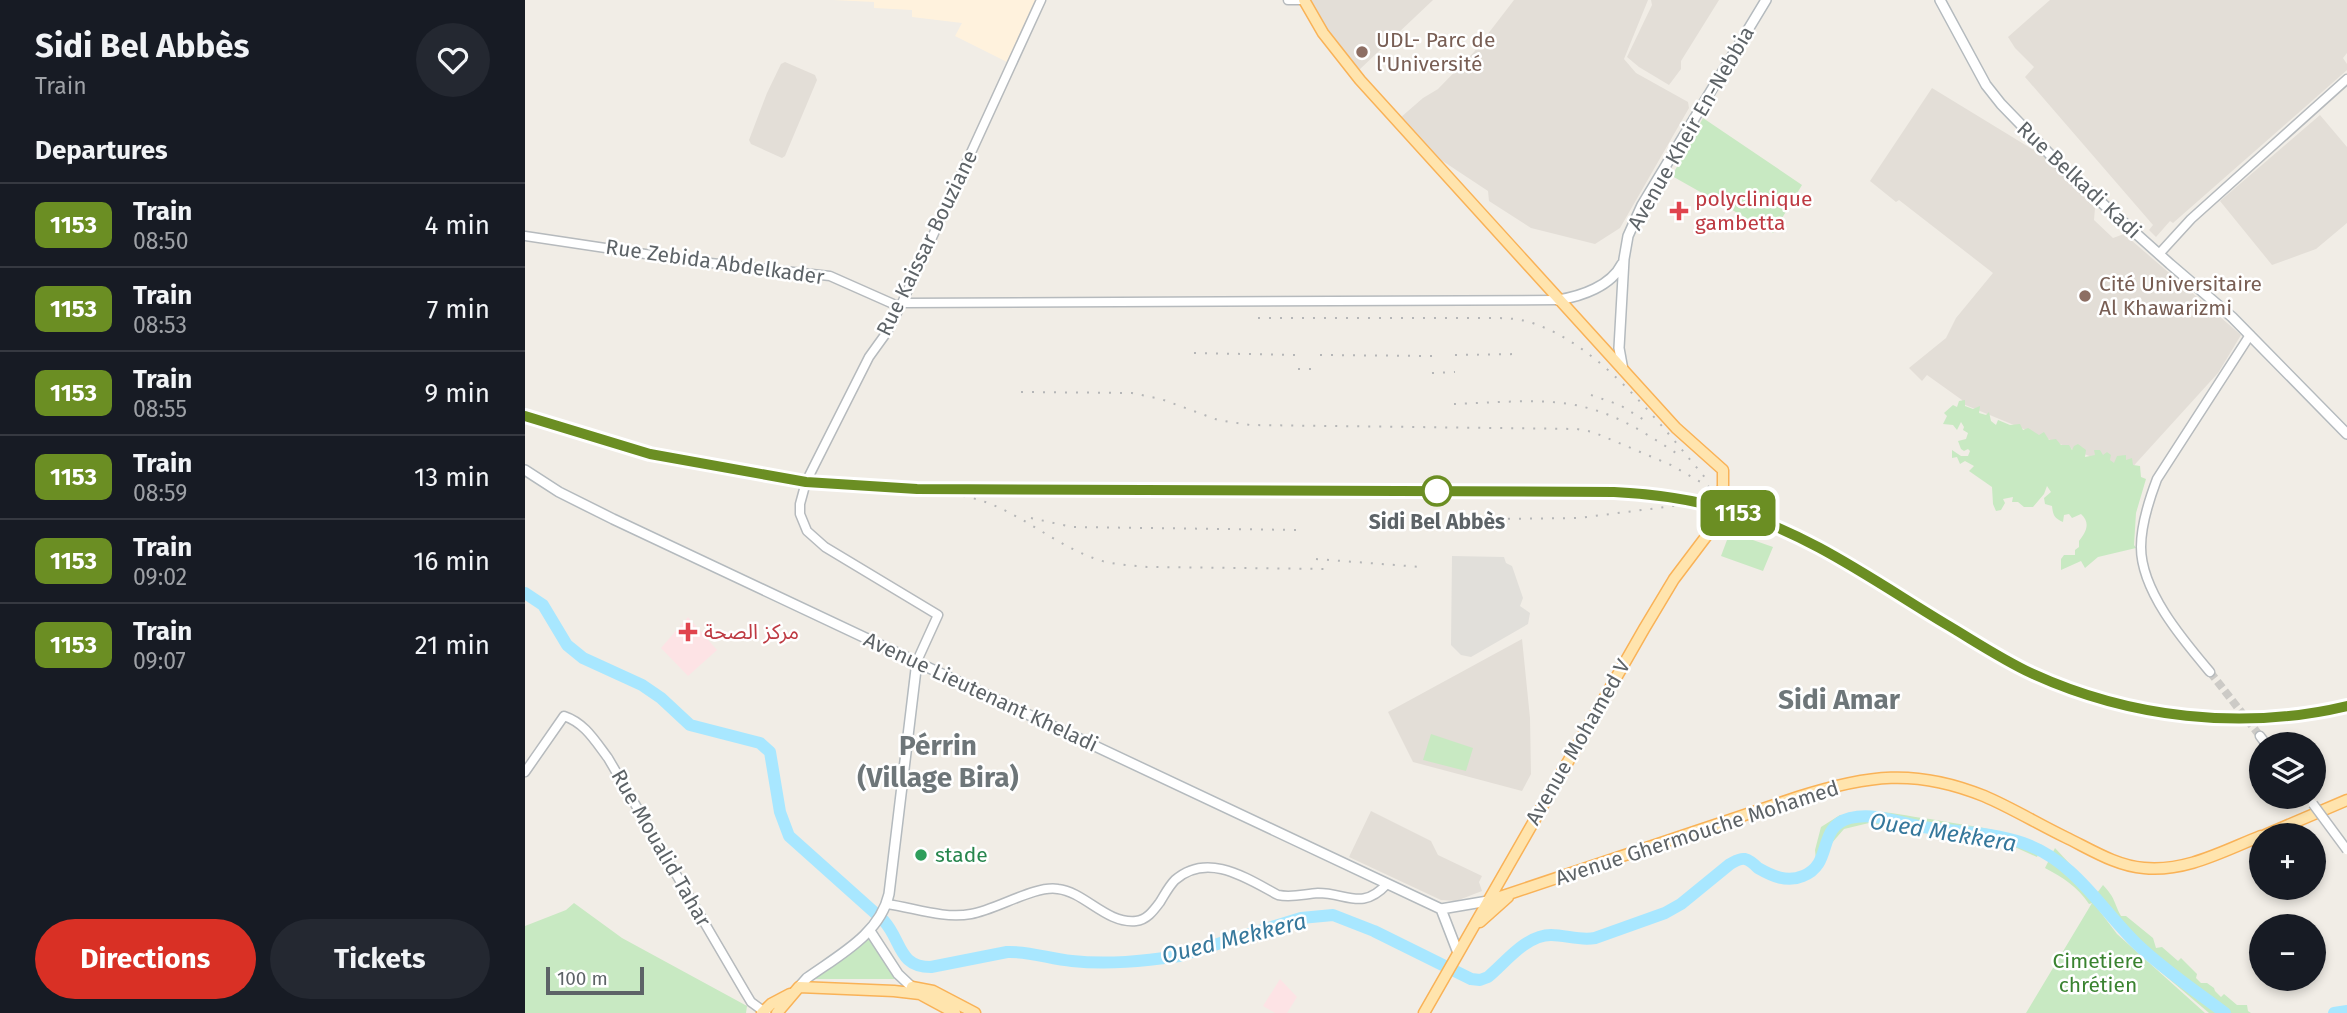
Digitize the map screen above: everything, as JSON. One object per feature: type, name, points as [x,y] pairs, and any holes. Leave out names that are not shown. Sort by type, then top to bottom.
[{"type":"main road","points":[[1304,0],[1343,61],[1623,370]]},
{"type":"main road","name":"Avenue Kheir En-Nebbia","points":[[1623,370],[1619,348],[1624,259],[1628,236],[1642,205],[1766,0]]},
{"type":"main road","name":"Rue Belkadi Kadi","points":[[1940,0],[1986,85],[2001,104],[2064,169],[2232,317],[2347,434]]},
{"type":"main road","points":[[1559,300],[1574,298],[1599,286],[1615,274],[1624,259]]},
{"type":"main road","points":[[1609,354],[1619,348]]},
{"type":"main road","name":"Avenue Mohamed V","points":[[1424,1013],[1674,579],[1711,530],[1725,474],[1716,462],[1676,428],[1623,370]]},
{"type":"main road","name":"Avenue Lieutenant Kheladi","points":[[525,470],[559,492],[613,519],[1441,909]]},
{"type":"main road","points":[[777,1013],[807,978],[872,929],[886,905],[917,661]]},
{"type":"main road","name":"Avenue Ghermouche Mohamed","points":[[1488,901],[1819,790],[1889,777],[1917,777],[1957,786],[2005,806],[2114,861],[2141,868],[2177,867],[2197,862],[2249,841]]},
{"type":"main road","name":"Avenue Ghermouche Mohamed","points":[[2292,823],[2347,800]]},
{"type":"main road","points":[[1502,876],[1509,885],[1525,890]]},
{"type":"main road","points":[[1468,935],[1511,894]]},
{"type":"main road","points":[[1456,957],[1441,909],[1488,901]]},
{"type":"main road","points":[[872,929],[894,968],[954,1013]]},
{"type":"main road","points":[[894,968],[920,990],[975,1013]]},
{"type":"main road","points":[[764,1013],[771,1004],[797,989],[920,990]]},
{"type":"street","name":"Rue Kaissar Bouziane","points":[[917,661],[938,615],[825,547],[807,531],[800,514],[800,504],[806,482],[869,356],[887,332],[901,305],[1041,0]]},
{"type":"street","points":[[1289,0],[1304,0]]},
{"type":"street","points":[[2159,254],[2191,219],[2347,79]]},
{"type":"street","name":"Rue Zebida Abdelkader","points":[[525,236],[692,261],[830,276],[901,305]]},
{"type":"street","points":[[901,305],[1559,300]]},
{"type":"street","points":[[2210,672],[2179,634],[2160,604],[2143,562],[2141,544],[2151,494],[2157,479],[2250,335]]},
{"type":"street","name":"Rue Moualid Tahar","points":[[525,772],[565,716],[579,722],[608,758],[751,1002],[764,1013]]},
{"type":"street","points":[[2317,809],[2347,850]]},
{"type":"street","points":[[886,905],[931,914],[967,915],[1036,892],[1059,889],[1107,914],[1134,921],[1149,915],[1176,879],[1192,870],[1208,867],[1233,871],[1286,897],[1320,893],[1347,899],[1366,899],[1387,884]]},
{"type":"shaded area","points":[[833,0],[1036,0],[1007,62],[955,36],[962,23],[912,17],[912,10],[874,8],[874,2]]},
{"type":"shaded area","name":"UDL- Parc de l'Université","points":[[1310,0],[1433,0],[1359,70],[1330,34]]},
{"type":"shaded area","points":[[1514,0],[1648,0],[1624,59],[1636,73],[1688,102],[1689,108],[1620,228],[1595,244],[1531,228],[1489,201],[1488,191],[1432,154],[1400,118],[1438,89],[1474,52]]},
{"type":"shaded area","points":[[1651,0],[1719,0],[1681,61],[1681,69],[1669,85],[1627,57],[1652,5]]},
{"type":"shaded area","points":[[2050,0],[2347,0],[2347,53],[2343,58],[2347,70],[2173,223],[2170,221],[2156,237],[2149,230],[2153,225],[2025,77],[2034,67],[2008,37]]},
{"type":"shaded area","points":[[785,62],[815,75],[817,80],[782,158],[751,144],[749,140],[767,93],[781,64]]},
{"type":"shaded area","name":"Cité Universitaire Al Khawarizmi","points":[[1932,88],[2045,157],[2095,208],[2094,220],[2113,238],[2124,234],[2241,335],[2218,373],[2128,472],[1963,404],[1962,400],[1927,375],[1922,381],[1909,368],[1946,338],[1956,318],[1993,273],[1899,200],[1896,202],[1870,181]]},
{"type":"shaded area","points":[[2320,115],[2347,147],[2347,223],[2316,249],[2272,265],[2220,201]]},
{"type":"shaded area","points":[[1452,556],[1504,557],[1506,563],[1512,566],[1523,598],[1520,606],[1530,613],[1528,624],[1471,657],[1461,655],[1451,645]]},
{"type":"shaded area","name":"مركز الصحة","points":[[688,617],[717,650],[688,676],[661,648]]},
{"type":"shaded area","points":[[1522,639],[1530,718],[1531,774],[1522,791],[1413,762],[1388,712]]},
{"type":"shaded area","points":[[1371,811],[1431,841],[1438,855],[1482,876],[1479,882],[1482,891],[1456,901],[1441,900],[1349,857]]},
{"type":"shaded area","points":[[1280,979],[1297,997],[1287,1013],[1275,1013],[1263,1006]]},
{"type":"green space","points":[[1703,118],[1802,185],[1773,233],[1672,176]]},
{"type":"green space","points":[[1965,400],[1965,406],[1973,409],[1980,406],[1979,413],[1986,415],[1989,412],[1991,421],[1996,425],[1998,420],[2010,425],[2020,424],[2023,430],[2028,428],[2039,435],[2044,432],[2049,440],[2056,439],[2061,445],[2069,445],[2072,450],[2078,444],[2086,450],[2085,457],[2095,455],[2094,450],[2100,450],[2103,455],[2107,452],[2111,455],[2110,460],[2114,463],[2117,456],[2126,455],[2126,460],[2132,458],[2133,465],[2140,466],[2141,477],[2146,479],[2136,513],[2136,548],[2098,557],[2085,568],[2081,561],[2061,570],[2061,559],[2064,555],[2075,555],[2075,550],[2079,547],[2086,527],[2084,517],[2081,514],[2072,518],[2069,514],[2064,515],[2063,522],[2058,519],[2052,506],[2045,504],[2044,498],[2051,492],[2047,486],[2033,507],[2012,502],[2013,497],[2003,499],[2005,503],[2001,510],[1996,511],[1992,487],[1969,471],[1974,466],[1965,461],[1960,464],[1957,457],[1952,458],[1952,450],[1961,456],[1968,456],[1970,451],[1961,449],[1958,441],[1966,439],[1968,433],[1963,430],[1961,422],[1957,430],[1953,425],[1943,424],[1947,416],[1944,413],[1953,405],[1957,407],[1959,401]]},
{"type":"green space","points":[[1730,532],[1773,547],[1763,571],[1721,556]]},
{"type":"green space","points":[[1431,734],[1473,748],[1466,771],[1423,760]]},
{"type":"green space","points":[[1859,811],[1877,811],[1987,829],[2042,845],[2040,848],[2036,847],[2039,852],[2037,857],[2008,844],[1869,823],[1844,829],[1831,844],[1817,872],[1815,850],[1821,827],[1840,815],[1844,818],[1845,815]]},
{"type":"green space","name":"Cimetiere chrétien","points":[[2055,848],[2097,893],[2103,885],[2121,916],[2126,916],[2153,938],[2156,948],[2162,947],[2178,961],[2181,958],[2197,974],[2196,978],[2201,983],[2207,983],[2221,997],[2224,994],[2237,1005],[2247,1005],[2251,1013],[2209,1013],[2141,955],[2095,905],[2117,934],[2205,1013],[2026,1013],[2092,903],[2089,904],[2069,883],[2045,868]]},
{"type":"green space","points":[[574,903],[622,938],[747,1006],[746,1013],[525,1013],[525,926],[566,910]]},
{"type":"green space","points":[[867,935],[895,979],[807,979]]},
{"type":"waterway","name":"Oued Mekkera","points":[[525,593],[543,605],[567,645],[583,658],[642,685],[661,698],[690,725],[760,743],[770,752],[780,812],[789,836],[884,921],[906,958],[920,966],[931,967],[1007,952],[1085,962],[1179,956],[1301,918],[1333,915],[1374,931],[1471,979],[1480,980],[1488,977],[1533,939],[1551,935],[1595,938],[1665,913],[1739,860],[1747,860],[1780,878],[1803,876],[1819,863],[1828,837],[1839,823],[1850,818],[1869,816],[1923,827],[1999,837],[2041,851],[2072,873],[2147,954],[2225,1013]]},
{"type":"waterway","name":"Oued Mekkera","points":[[2334,1013],[2347,1011]]},
{"type":"tunnel","points":[[2210,672],[2257,732]]},
{"type":"railway","points":[[1258,318],[1500,318],[1535,324],[1560,335],[1608,370],[1651,414],[1708,481]]},
{"type":"railway","points":[[1194,353],[1298,355]]},
{"type":"railway","points":[[1455,355],[1519,354]]},
{"type":"railway","points":[[1320,355],[1432,356]]},
{"type":"railway","points":[[1298,369],[1319,369]]},
{"type":"railway","points":[[1432,373],[1455,372]]},
{"type":"railway","points":[[1021,392],[1132,393],[1161,399],[1218,420],[1250,425],[1577,429],[1593,432],[1671,465],[1746,508]]},
{"type":"railway","points":[[1591,395],[1620,405],[1649,423]]},
{"type":"railway","points":[[1454,404],[1537,401],[1584,407],[1620,420],[1676,453]]},
{"type":"railway","points":[[525,416],[613,444],[676,460],[779,477],[883,487],[1614,492],[1672,498],[1729,510],[1769,523],[1845,561],[2027,671],[2064,688],[2103,701],[2143,710],[2225,719],[2307,714],[2347,706]]},
{"type":"railway","points":[[963,496],[999,508],[1064,545],[1111,563],[1147,567],[1332,569]]},
{"type":"railway","points":[[1497,519],[1579,518],[1681,505]]},
{"type":"railway","points":[[1031,518],[1072,527],[1302,530]]},
{"type":"railway","points":[[1316,559],[1421,567]]},
{"type":"train","name":"1153","points":[[525,416],[650,454],[806,482],[917,489],[1614,492],[1674,497],[1731,510],[1791,534],[1837,558],[2029,672],[2101,700],[2156,713],[2207,718],[2298,715],[2347,706]]},
{"type":"place","name":"UDL- Parc de l'Université","points":[[1362,52]]},
{"type":"place","name":"polyclinique gambetta","points":[[1679,211]]},
{"type":"place","name":"Cité Universitaire Al Khawarizmi","points":[[2085,296]]},
{"type":"place","name":"Sidi Bel Abbès","points":[[1437,491]]},
{"type":"place","name":"مركز الصحة","points":[[688,632]]},
{"type":"place","name":"stade","points":[[921,855]]},
{"type":"district","name":"Sidi Amar","points":[[1839,699]]},
{"type":"district","name":"Pérrin (Village Bira)","points":[[938,761]]}]
